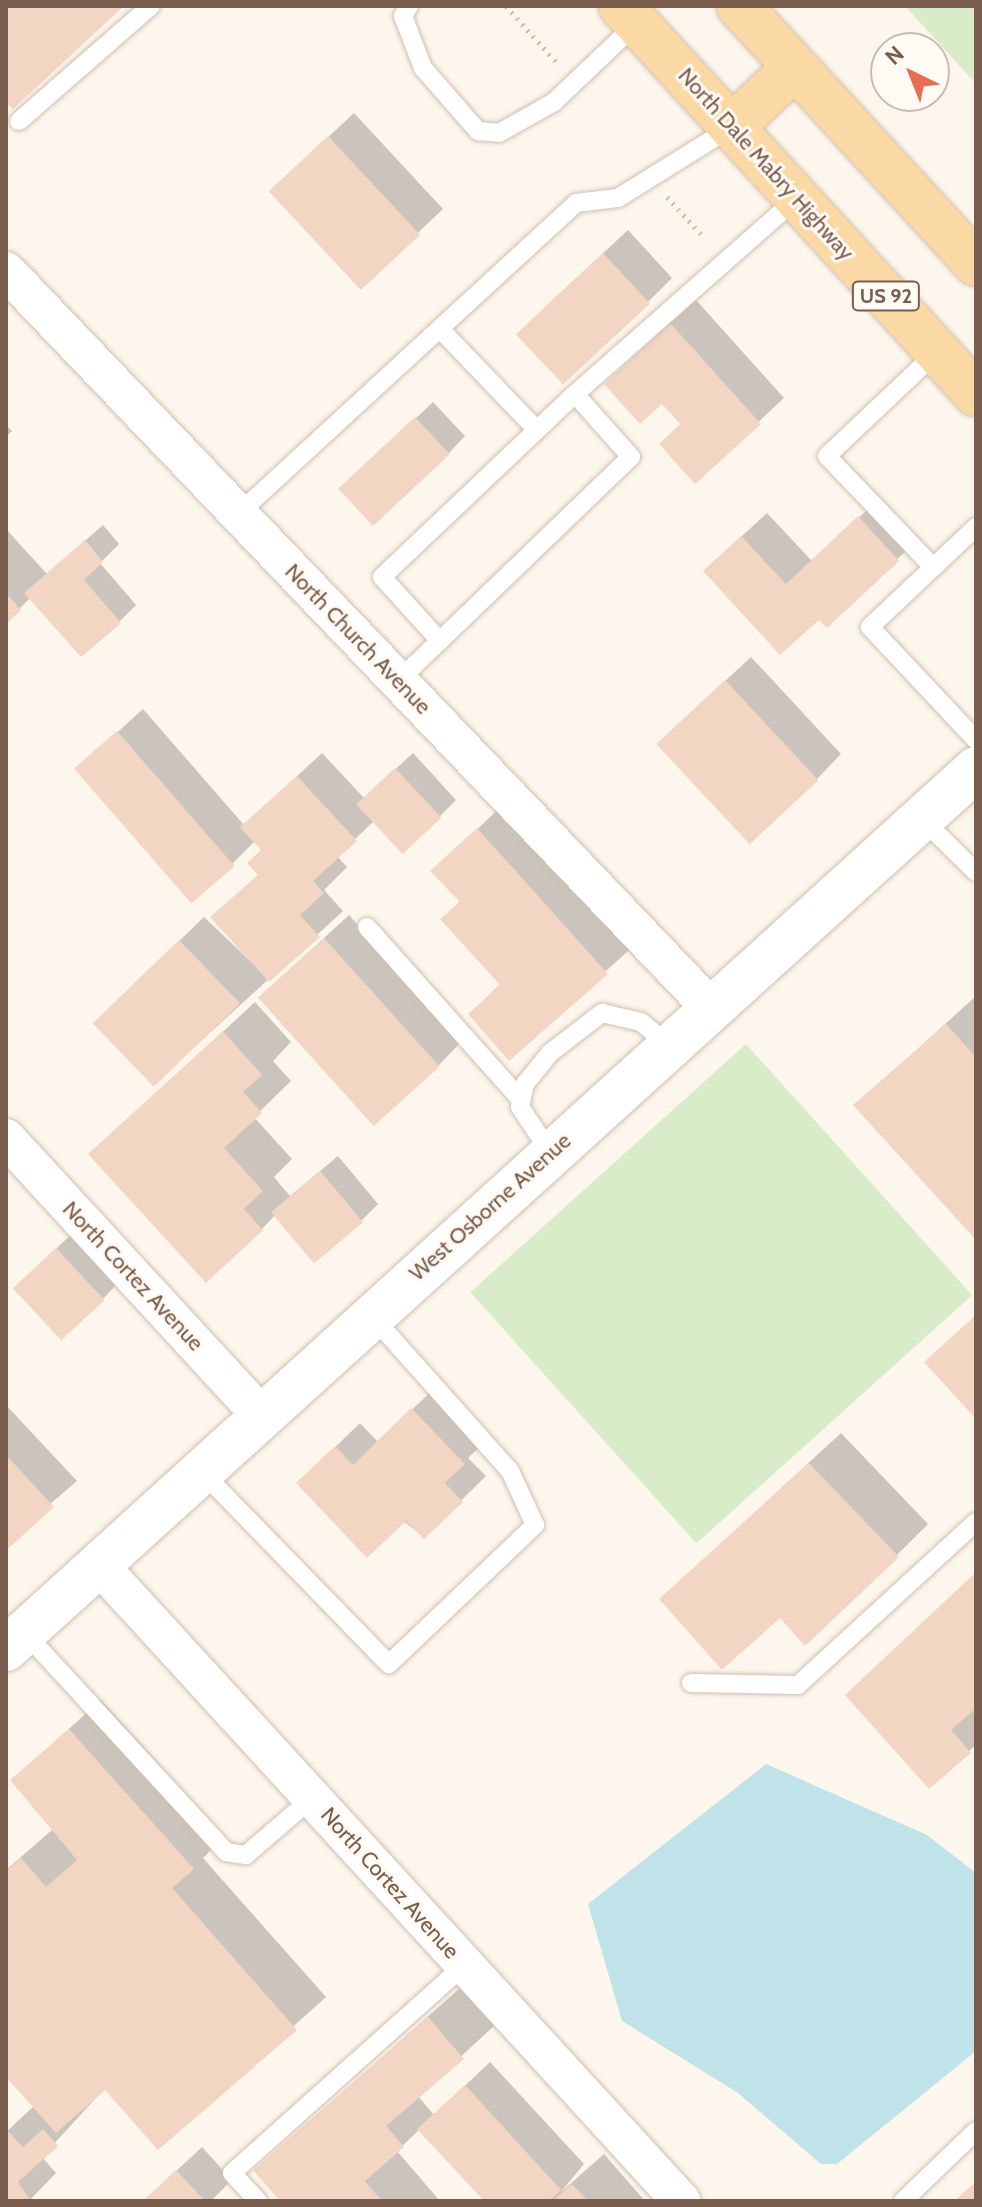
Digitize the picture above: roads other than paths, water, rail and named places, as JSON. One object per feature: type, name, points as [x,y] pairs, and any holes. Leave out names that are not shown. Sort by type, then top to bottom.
[{"type":"main road","points":[[739,6],[976,264]]},
{"type":"main road","name":"North Dale Mabry Highway","points":[[629,15],[976,394]]},
{"type":"main road","points":[[732,127],[795,67]]},
{"type":"street","name":"North Church Avenue","points":[[6,271],[710,1007]]},
{"type":"street","name":"West Osborne Avenue","points":[[15,1640],[976,769]]},
{"type":"street","name":"North Cortez Avenue","points":[[6,1138],[261,1415]]},
{"type":"street","name":"North Cortez Avenue","points":[[98,1564],[681,2201]]},
{"type":"lane","points":[[19,121],[151,6]]},
{"type":"lane","points":[[409,6],[403,16],[423,68],[478,131],[499,133],[554,102],[629,15]]},
{"type":"lane","points":[[238,514],[576,203],[618,198],[732,127]]},
{"type":"lane","points":[[440,641],[382,577],[575,394],[797,198]]},
{"type":"lane","points":[[440,329],[537,430]]},
{"type":"lane","points":[[933,567],[827,456],[938,352]]},
{"type":"lane","points":[[398,681],[631,457],[575,394]]},
{"type":"lane","points":[[976,527],[870,627],[976,740]]},
{"type":"lane","points":[[921,818],[976,872]]},
{"type":"lane","points":[[367,927],[521,1100],[524,1117],[550,1152]]},
{"type":"lane","points":[[521,1100],[550,1053],[602,1013],[641,1022],[668,1045]]},
{"type":"lane","points":[[200,1470],[389,1664],[535,1525],[510,1471],[371,1315]]},
{"type":"lane","points":[[691,1683],[798,1685],[976,1522]]},
{"type":"lane","points":[[15,1640],[226,1852],[246,1855],[312,1798]]},
{"type":"lane","points":[[258,2201],[232,2173],[465,1965]]},
{"type":"lane","points":[[903,2201],[976,2131]]},
{"type":"water","points":[[766,1764],[927,1835],[976,1873],[976,2051],[837,2164],[821,2164],[738,2093],[622,2021],[588,1904]]}]
